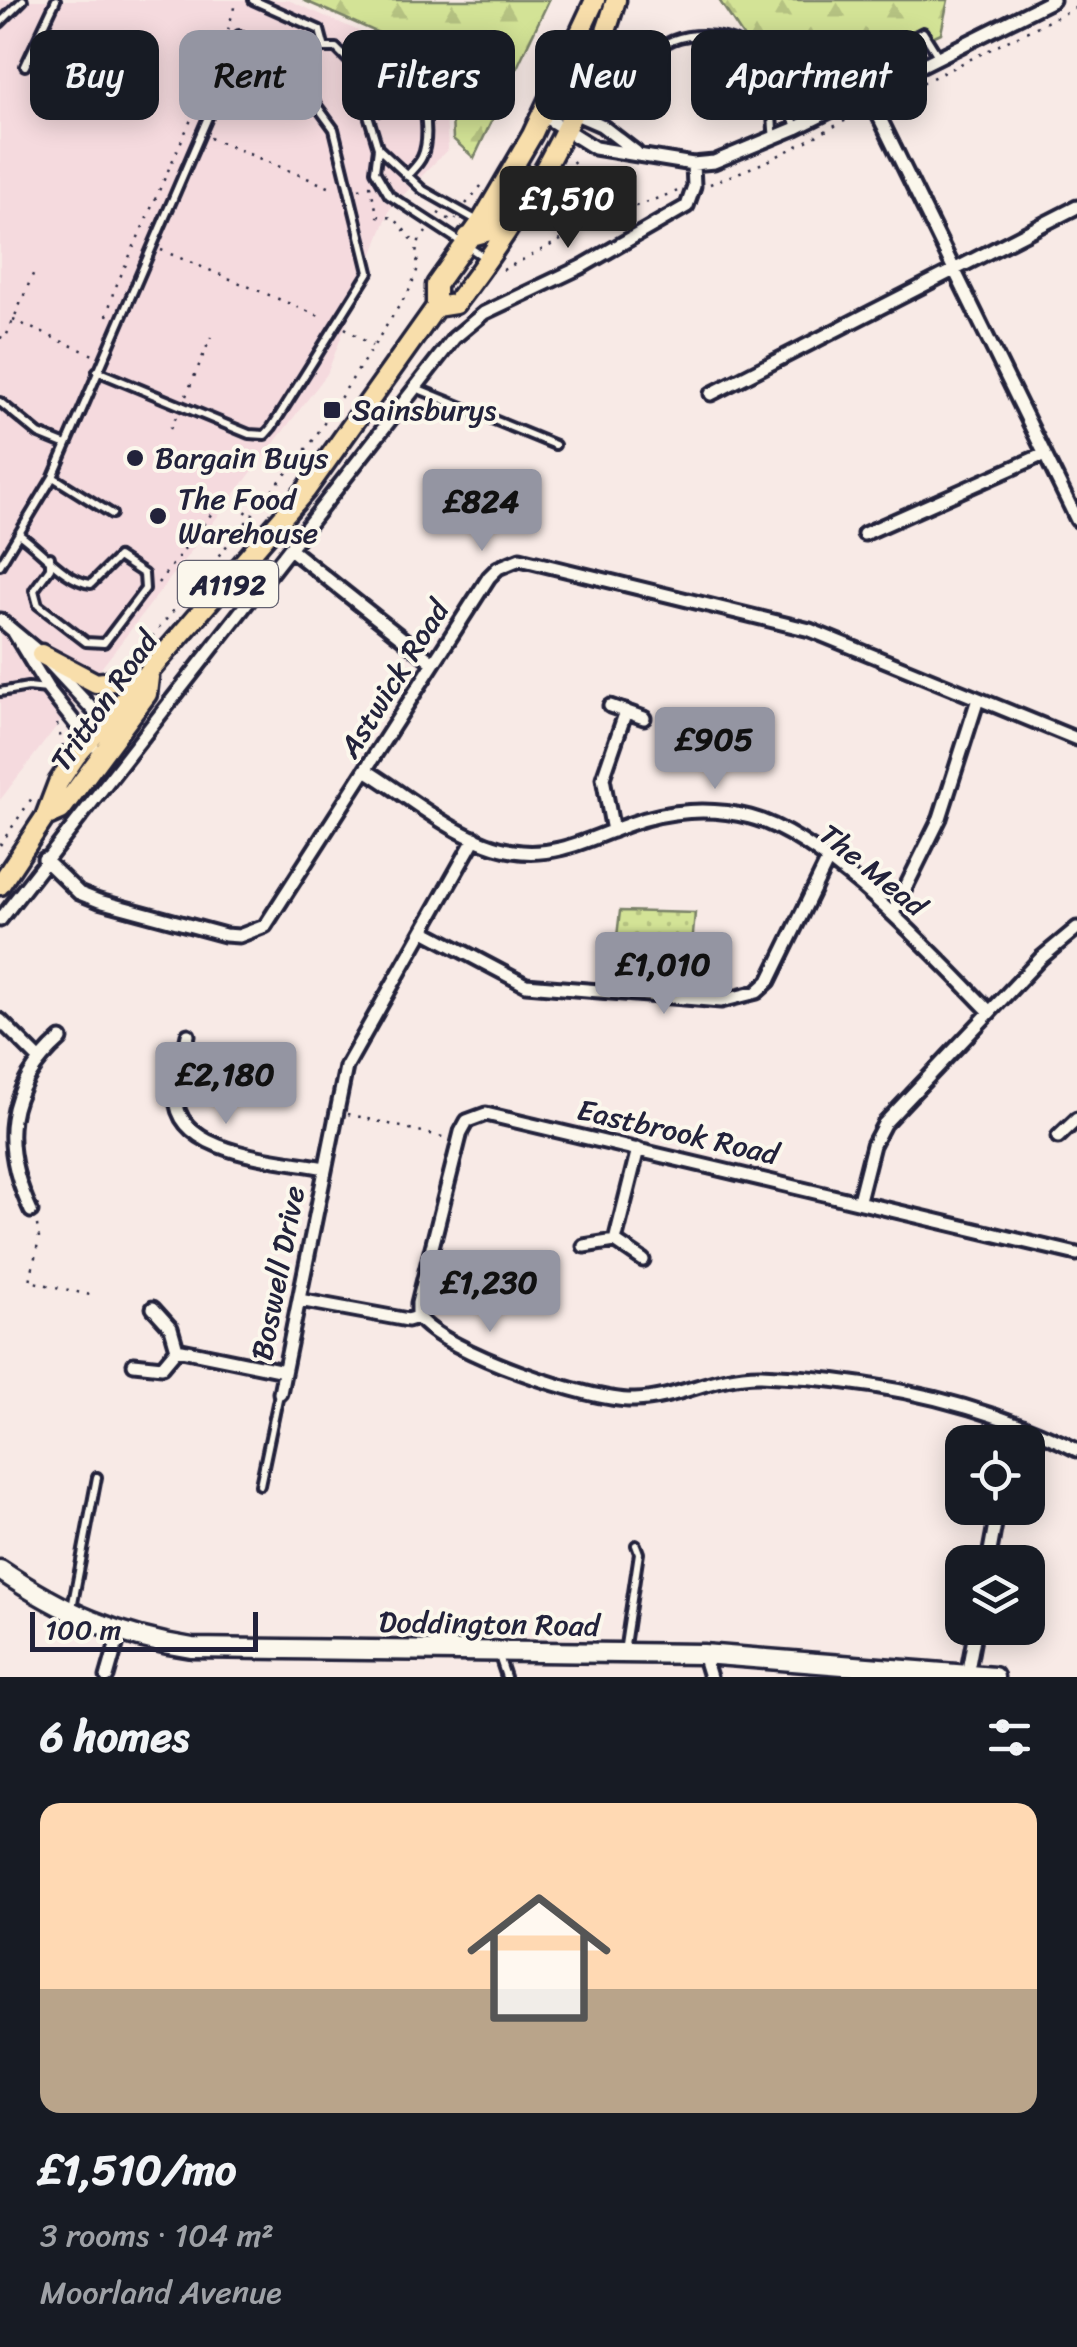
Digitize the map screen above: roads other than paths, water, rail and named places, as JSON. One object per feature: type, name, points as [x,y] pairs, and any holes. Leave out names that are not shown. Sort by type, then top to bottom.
[{"type":"main road","name":"Tritton Road","points":[[581,30],[595,0]]},
{"type":"main road","name":"Tritton Road","points":[[605,30],[616,0]]},
{"type":"main road","name":"Tritton Road","points":[[478,235],[539,120]]},
{"type":"main road","name":"Tritton Road","points":[[0,885],[45,816],[58,783],[95,748],[149,677],[306,490],[436,308],[436,285],[478,235],[540,183],[572,120]]},
{"type":"main road","name":"Tritton Road","points":[[436,308],[455,304],[489,260],[478,235]]},
{"type":"main road","points":[[41,654],[107,686],[149,677]]},
{"type":"main road","name":"Doddington Road","points":[[0,1570],[70,1614],[120,1635],[192,1648],[703,1654],[994,1677]]},
{"type":"street","points":[[927,62],[1053,0]]},
{"type":"street","points":[[555,120],[566,133],[595,148],[693,164],[734,157],[812,120]]},
{"type":"street","points":[[588,120],[636,152]]},
{"type":"street","points":[[882,120],[1077,520]]},
{"type":"street","points":[[0,920],[454,338],[484,313],[581,267],[687,206],[694,186],[693,164]]},
{"type":"street","points":[[711,394],[1077,208]]},
{"type":"street","points":[[864,534],[1042,455]]},
{"type":"street","points":[[290,549],[432,662]]},
{"type":"street","name":"Astwick Road","points":[[44,859],[79,893],[98,901],[225,935],[253,933],[273,917],[488,578],[498,568],[520,559],[810,630],[1077,739]]},
{"type":"street","points":[[0,620],[41,654],[110,728]]},
{"type":"street","points":[[14,631],[48,690],[95,748]]},
{"type":"street","points":[[893,913],[940,818],[978,699]]},
{"type":"street","points":[[610,706],[644,718]]},
{"type":"street","points":[[613,830],[603,778],[626,712]]},
{"type":"street","name":"The Mead","points":[[368,770],[475,838],[511,851],[536,853],[578,845],[662,815],[692,811],[736,815],[785,832],[893,913],[990,1012]]},
{"type":"street","name":"Boswell Drive","points":[[280,1393],[336,1110],[356,1046],[475,838]]},
{"type":"street","points":[[424,932],[526,985],[721,1001],[741,998],[768,980],[827,862]]},
{"type":"street","points":[[859,1200],[873,1145],[884,1124],[1040,958],[1077,928]]},
{"type":"street","points":[[0,1020],[39,1058]]},
{"type":"street","points":[[188,1035],[176,1096],[191,1132],[209,1144],[325,1168]]},
{"type":"street","points":[[31,1211],[7,1159],[16,1097],[39,1058],[62,1039]]},
{"type":"street","name":"Eastbrook Road","points":[[418,1318],[420,1291],[458,1141],[467,1122],[475,1116],[498,1114],[1077,1254]]},
{"type":"street","points":[[1058,1137],[1077,1119]]},
{"type":"street","points":[[615,1242],[638,1149]]},
{"type":"street","points":[[584,1246],[615,1242],[643,1260]]},
{"type":"street","points":[[299,1300],[408,1320],[418,1318],[437,1336],[575,1393],[604,1399],[637,1400],[724,1377],[758,1375],[900,1389],[1019,1425]]},
{"type":"street","points":[[153,1308],[171,1328],[176,1350]]},
{"type":"street","points":[[176,1350],[284,1371]]},
{"type":"street","points":[[134,1364],[162,1368],[176,1350]]},
{"type":"street","points":[[1045,1436],[1077,1450]]},
{"type":"street","points":[[108,1677],[120,1635]]},
{"type":"street","points":[[967,1675],[973,1645]]},
{"type":"street","points":[[703,1654],[710,1677]]},
{"type":"lane","points":[[0,24],[24,0]]},
{"type":"lane","points":[[25,66],[56,0]]},
{"type":"lane","points":[[253,0],[320,30],[324,46],[342,52]]},
{"type":"lane","points":[[796,128],[786,103],[924,32],[938,56]]},
{"type":"lane","points":[[671,41],[714,36],[739,43],[756,56],[767,75],[774,138]]},
{"type":"lane","points":[[97,372],[249,434],[264,434],[369,272],[334,129],[322,113]]},
{"type":"lane","points":[[0,565],[53,477],[205,120]]},
{"type":"lane","points":[[370,120],[378,148],[374,171],[389,195],[478,235]]},
{"type":"lane","points":[[408,176],[424,154],[424,120]]},
{"type":"lane","points":[[378,148],[478,235],[489,260]]},
{"type":"lane","points":[[416,388],[555,445]]},
{"type":"lane","points":[[0,402],[39,434],[66,446]]},
{"type":"lane","points":[[53,477],[112,514]]},
{"type":"lane","points":[[20,535],[50,557],[84,584],[91,584],[118,557],[144,574],[145,589],[104,643],[86,642],[38,604],[34,590],[50,568],[50,557]]},
{"type":"lane","points":[[0,692],[28,687],[48,690]]},
{"type":"lane","points":[[260,1485],[280,1393]]},
{"type":"lane","points":[[70,1614],[97,1476]]},
{"type":"lane","points":[[624,1654],[639,1553],[636,1545]]},
{"type":"lane","points":[[498,1652],[506,1677]]},
{"type":"place","name":"Sainsburys","points":[[332,410]]},
{"type":"place","name":"Bargain Buys","points":[[135,458]]},
{"type":"place","name":"The Food Warehouse","points":[[158,516]]}]
